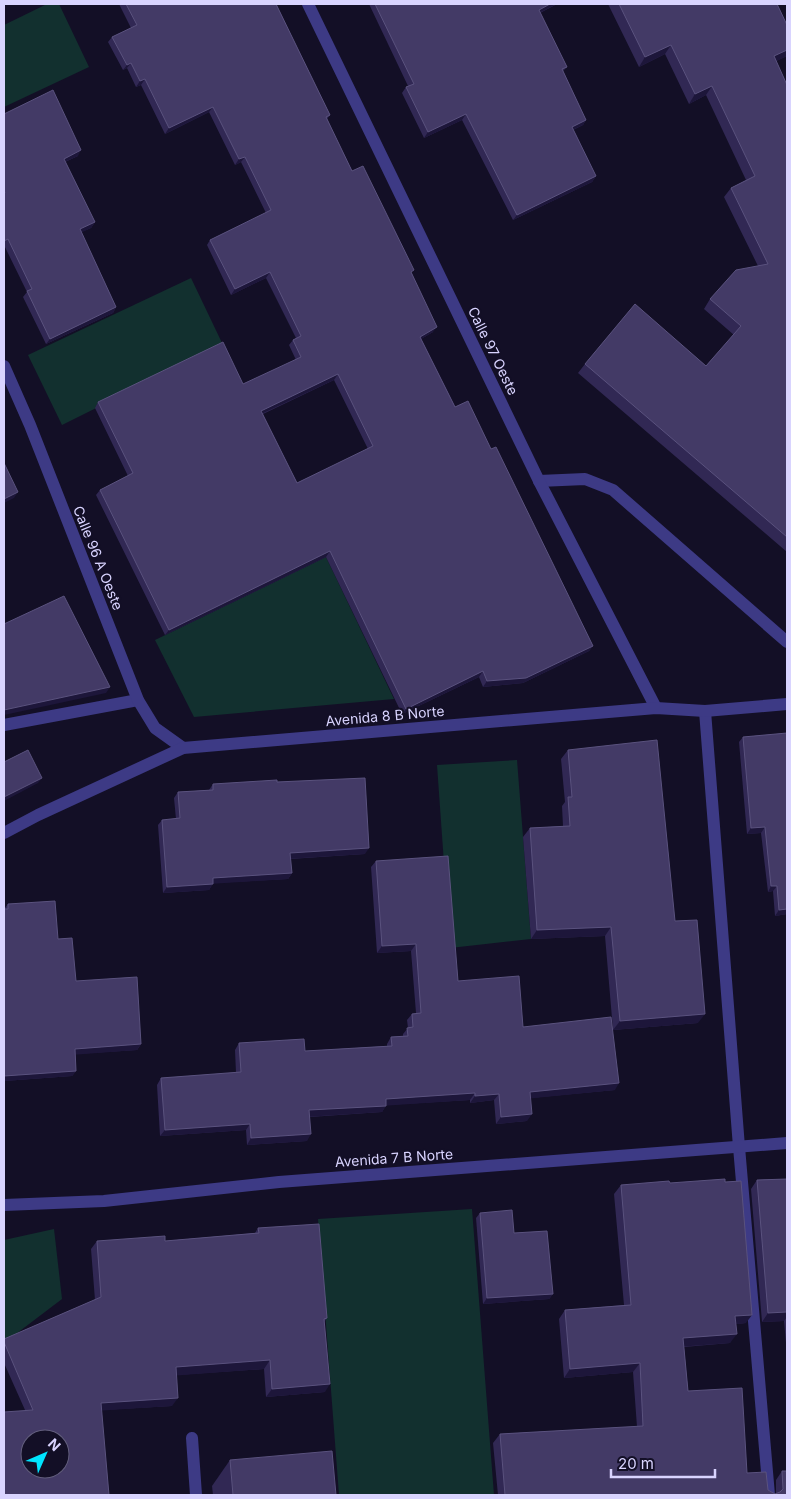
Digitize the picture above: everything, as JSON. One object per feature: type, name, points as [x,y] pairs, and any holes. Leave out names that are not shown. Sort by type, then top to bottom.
[{"type":"street","name":"Calle 97 Oeste","points":[[308,4],[539,481],[656,708]]},
{"type":"street","name":"Calle 96 A Oeste","points":[[4,366],[30,425],[138,700],[155,728],[182,748]]},
{"type":"street","points":[[539,481],[585,478],[613,490],[787,642]]},
{"type":"street","points":[[4,725],[138,700]]},
{"type":"street","name":"Avenida 8 B Norte","points":[[4,833],[38,815],[182,748],[656,708],[705,711],[787,704]]},
{"type":"street","points":[[705,711],[739,1147],[769,1495]]},
{"type":"street","name":"Avenida 7 B Norte","points":[[4,1205],[104,1202],[279,1182],[787,1144]]},
{"type":"street","points":[[192,1438],[196,1495]]},
{"type":"green space","points":[[47,4],[59,4],[89,67],[4,107],[4,25]]},
{"type":"green space","points":[[191,278],[223,345],[62,425],[28,355]]},
{"type":"green space","points":[[326,557],[394,699],[194,717],[155,640]]},
{"type":"green space","points":[[517,760],[531,939],[450,948],[437,765]]},
{"type":"green space","points":[[472,1209],[494,1495],[339,1495],[318,1219]]},
{"type":"green space","points":[[54,1229],[62,1299],[4,1343],[4,1240]]},
{"type":"building","points":[[126,4],[276,4],[330,115],[326,117],[352,171],[363,166],[414,270],[411,272],[437,327],[420,337],[455,407],[468,401],[491,449],[496,447],[593,646],[526,678],[487,681],[483,671],[406,709],[330,551],[169,630],[100,490],[133,473],[98,402],[223,342],[243,384],[301,357],[293,340],[301,336],[270,272],[235,289],[210,240],[271,210],[245,157],[239,159],[213,107],[169,128],[145,79],[140,81],[131,63],[127,65],[112,37],[137,25]],"holes":[[[338,374],[373,446],[297,483],[261,411]]]},
{"type":"building","points":[[375,4],[550,4],[539,10],[567,67],[562,69],[586,120],[572,127],[596,176],[517,215],[466,114],[428,132],[406,87],[414,84]]},
{"type":"building","points":[[619,4],[777,4],[787,25],[787,50],[774,56],[787,85],[787,537],[585,364],[635,304],[706,366],[741,326],[710,299],[736,270],[768,264],[731,188],[755,176],[712,86],[695,94],[671,45],[645,57]]},
{"type":"building","points":[[53,90],[81,150],[64,159],[95,222],[80,229],[116,307],[50,339],[27,291],[32,289],[8,239],[4,241],[4,114]]},
{"type":"building","points":[[4,463],[18,492],[4,499]]},
{"type":"building","points":[[64,596],[110,687],[4,710],[4,624]]},
{"type":"building","points":[[787,733],[787,909],[779,910],[777,886],[771,886],[765,827],[751,828],[743,737]]},
{"type":"building","points":[[657,740],[675,921],[697,920],[705,1014],[620,1021],[611,927],[537,930],[530,828],[570,826],[568,797],[572,797],[568,750]]},
{"type":"building","points":[[28,750],[42,778],[4,797],[4,762]]},
{"type":"building","points":[[365,778],[369,848],[290,853],[292,873],[213,878],[213,884],[167,887],[162,820],[180,818],[178,792],[213,790],[213,784]]},
{"type":"building","points":[[448,856],[458,981],[519,976],[523,1027],[611,1017],[619,1083],[530,1092],[532,1114],[501,1117],[499,1094],[475,1096],[475,1093],[386,1099],[386,1106],[309,1110],[311,1134],[251,1138],[250,1124],[165,1130],[161,1078],[241,1072],[239,1043],[304,1039],[305,1051],[392,1046],[391,1037],[408,1036],[407,1028],[413,1027],[412,1014],[421,1013],[416,944],[382,946],[376,861]]},
{"type":"building","points":[[55,901],[58,939],[72,938],[76,981],[137,977],[141,1044],[75,1049],[76,1071],[4,1076],[4,909],[8,909],[8,904]]},
{"type":"building","points":[[725,1179],[725,1182],[741,1181],[752,1315],[735,1316],[737,1334],[683,1338],[688,1391],[742,1388],[747,1473],[766,1472],[768,1490],[775,1494],[783,1489],[782,1471],[787,1471],[787,1495],[505,1495],[500,1434],[643,1426],[640,1363],[570,1369],[565,1310],[631,1305],[621,1185]]},
{"type":"building","points":[[787,1179],[787,1312],[768,1313],[757,1180]]},
{"type":"building","points":[[512,1210],[514,1233],[547,1231],[553,1294],[487,1298],[480,1213]]},
{"type":"building","points":[[319,1224],[327,1318],[324,1319],[330,1384],[272,1389],[270,1360],[176,1367],[178,1398],[101,1403],[109,1495],[4,1495],[4,1412],[33,1410],[4,1339],[101,1297],[97,1241],[165,1236],[165,1241],[259,1233],[258,1228]]},
{"type":"building","points":[[332,1451],[336,1495],[233,1495],[230,1460]]}]
